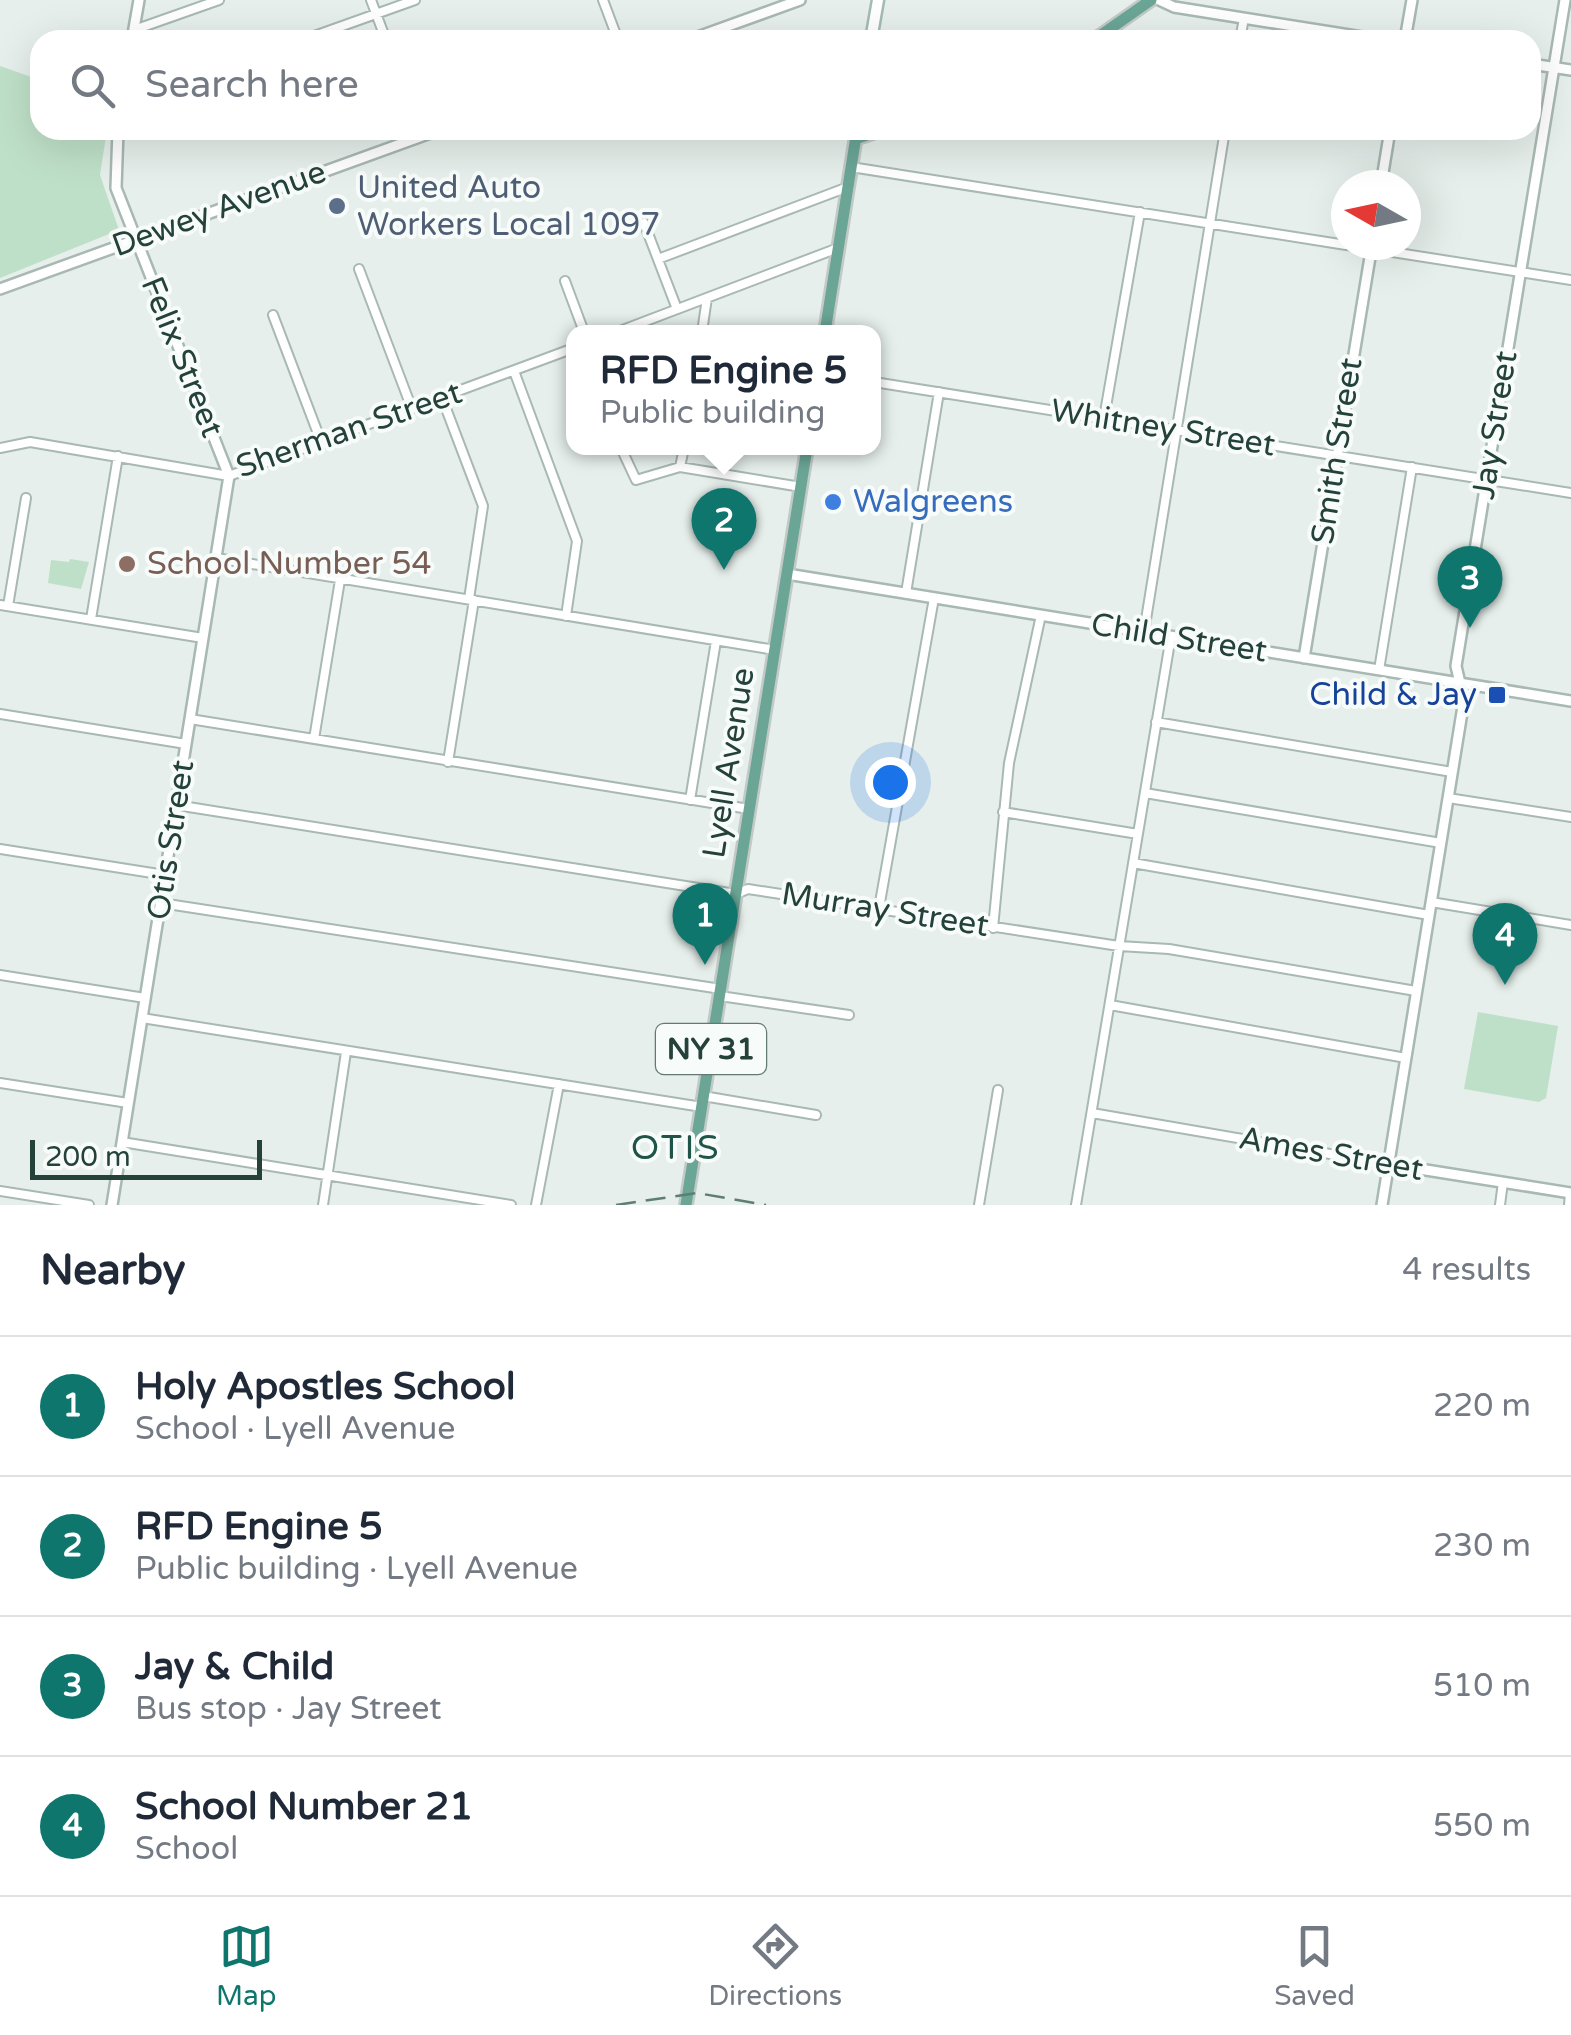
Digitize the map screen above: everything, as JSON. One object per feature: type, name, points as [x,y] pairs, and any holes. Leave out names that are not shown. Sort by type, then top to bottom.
[{"type":"main road","points":[[874,30],[878,0]]},
{"type":"main road","points":[[1108,30],[1152,0]]},
{"type":"main road","points":[[826,325],[855,140]]},
{"type":"main road","name":"Lyell Avenue","points":[[686,1205],[806,455]]},
{"type":"street","points":[[134,30],[139,0]]},
{"type":"street","points":[[145,30],[220,0]]},
{"type":"street","points":[[371,0],[382,30]]},
{"type":"street","points":[[331,30],[415,0]]},
{"type":"street","points":[[602,0],[614,30]]},
{"type":"street","points":[[716,30],[799,0]]},
{"type":"street","points":[[1160,0],[1174,7],[1319,30]]},
{"type":"street","points":[[1407,30],[1412,0]]},
{"type":"street","name":"Jay Street","points":[[1382,1205],[1464,700],[1456,666],[1565,0]]},
{"type":"street","points":[[1242,30],[1244,18]]},
{"type":"street","points":[[1541,66],[1571,70]]},
{"type":"street","name":"Felix Street","points":[[117,140],[114,176],[229,476]]},
{"type":"street","name":"Dewey Avenue","points":[[0,289],[403,140]]},
{"type":"street","points":[[1144,632],[1224,140]]},
{"type":"street","points":[[1384,170],[1389,140]]},
{"type":"street","points":[[851,167],[1331,242]]},
{"type":"street","points":[[658,259],[848,187]]},
{"type":"street","points":[[1104,418],[1140,212]]},
{"type":"street","points":[[644,223],[677,310]]},
{"type":"street","points":[[636,325],[838,248]]},
{"type":"street","points":[[1421,255],[1571,280]]},
{"type":"street","name":"Smith Street","points":[[1304,658],[1369,260]]},
{"type":"street","points":[[359,269],[412,409]]},
{"type":"street","points":[[565,281],[581,325]]},
{"type":"street","points":[[703,325],[707,298]]},
{"type":"street","points":[[273,314],[322,444]]},
{"type":"street","name":"Sherman Street","points":[[0,448],[30,442],[229,476],[566,351]]},
{"type":"street","points":[[514,371],[577,542],[566,616]]},
{"type":"street","name":"Whitney Street","points":[[881,383],[1571,493]]},
{"type":"street","points":[[906,594],[940,392]]},
{"type":"street","points":[[442,398],[483,506],[448,762]]},
{"type":"street","points":[[624,455],[636,480],[680,467],[801,486]]},
{"type":"street","points":[[680,467],[683,455]]},
{"type":"street","points":[[90,619],[118,456]]},
{"type":"street","points":[[1379,670],[1412,467]]},
{"type":"street","name":"Otis Street","points":[[112,1205],[229,476]]},
{"type":"street","points":[[26,498],[4,606],[203,638]]},
{"type":"street","points":[[216,558],[775,650]]},
{"type":"street","name":"Child Street","points":[[787,574],[1571,701]]},
{"type":"street","points":[[314,739],[340,580]]},
{"type":"street","points":[[879,908],[934,598]]},
{"type":"street","points":[[993,928],[1003,812],[1041,616]]},
{"type":"street","points":[[1076,1205],[1171,636]]},
{"type":"street","points":[[690,800],[716,640]]},
{"type":"street","points":[[0,714],[186,744]]},
{"type":"street","points":[[190,719],[749,810]]},
{"type":"street","points":[[1156,722],[1452,772]]},
{"type":"street","points":[[1145,793],[1441,843]]},
{"type":"street","points":[[1448,798],[1571,818]]},
{"type":"street","name":"Murray Street","points":[[176,804],[736,894],[748,889],[1119,946],[1169,949],[1416,992]]},
{"type":"street","points":[[1003,812],[1138,834]]},
{"type":"street","points":[[0,848],[165,875]]},
{"type":"street","points":[[1133,863],[1429,915]]},
{"type":"street","points":[[160,902],[849,1015]]},
{"type":"street","points":[[1431,902],[1571,925]]},
{"type":"street","points":[[0,975],[145,998]]},
{"type":"street","points":[[1110,1005],[1406,1058]]},
{"type":"street","points":[[142,1018],[559,1084],[816,1115]]},
{"type":"street","points":[[323,1205],[346,1052]]},
{"type":"street","points":[[0,1083],[128,1103]]},
{"type":"street","points":[[536,1205],[559,1084]]},
{"type":"street","points":[[979,1205],[998,1090]]},
{"type":"street","name":"Ames Street","points":[[1092,1113],[1571,1193]]},
{"type":"street","points":[[122,1142],[511,1205]]},
{"type":"street","points":[[1500,1205],[1503,1182]]},
{"type":"street","points":[[0,1191],[89,1205]]},
{"type":"street","points":[[1568,1205],[1571,1193]]},
{"type":"green space","points":[[0,66],[30,76],[30,140],[105,140],[100,175],[119,230],[0,278]]},
{"type":"green space","points":[[51,560],[89,562],[81,589],[48,583]]},
{"type":"green space","points":[[1478,1012],[1558,1026],[1546,1098],[1539,1102],[1464,1089]]},
{"type":"railway","points":[[616,1205],[697,1193],[766,1205]]},
{"type":"place","name":"United Auto Workers Local 1097","points":[[337,206]]},
{"type":"place","name":"Walgreens","points":[[833,502]]},
{"type":"place","name":"School Number 54","points":[[127,564]]},
{"type":"place","name":"RFD Engine 5","points":[[724,570]]},
{"type":"place","name":"Jay & Child","points":[[1470,628]]},
{"type":"place","name":"Child & Jay","points":[[1497,695]]},
{"type":"place","name":"Holy Apostles School","points":[[705,965]]},
{"type":"place","name":"School Number 21","points":[[1505,985]]},
{"type":"district","name":"OTIS","points":[[676,1148]]}]
